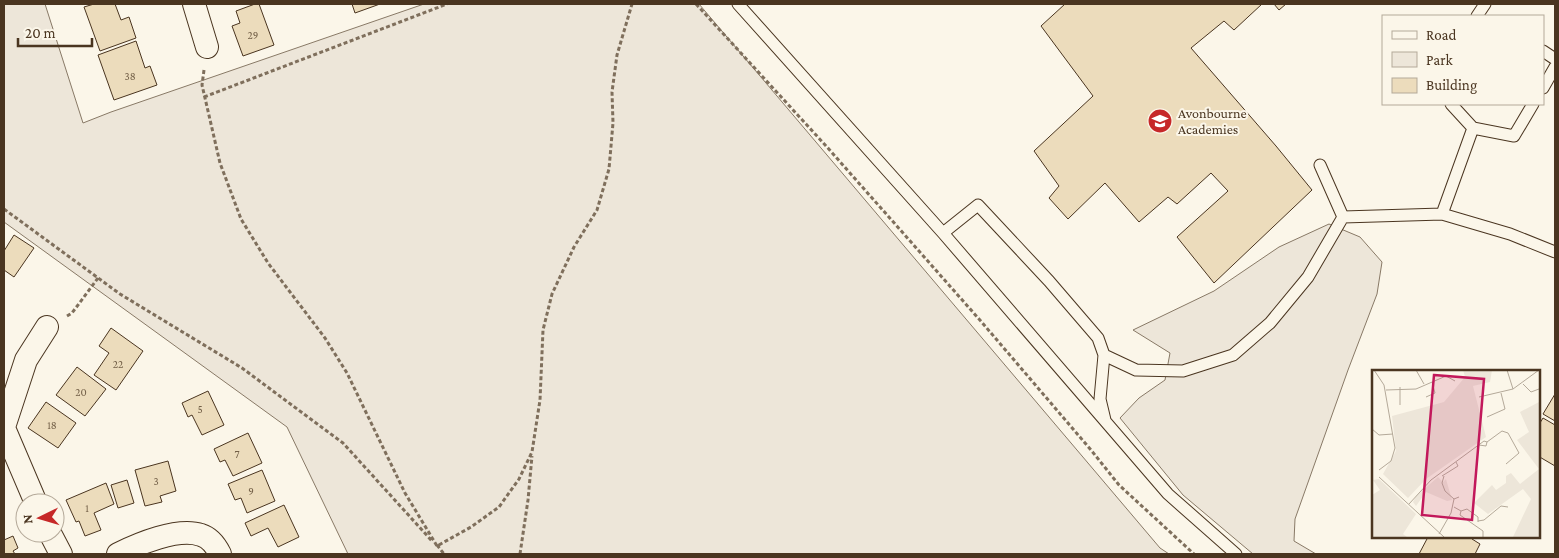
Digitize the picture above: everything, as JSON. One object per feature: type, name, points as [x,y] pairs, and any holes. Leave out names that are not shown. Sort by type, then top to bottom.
[{"type":"street","points":[[194,4],[207,47]]},
{"type":"street","points":[[32,493],[4,427],[26,360],[47,327]]},
{"type":"street","points":[[118,554],[160,538],[189,533],[201,535],[213,542],[220,554]]},
{"type":"lane","points":[[738,4],[943,233],[1168,494],[1236,554]]},
{"type":"lane","points":[[1478,15],[1485,4]]},
{"type":"lane","points":[[1544,52],[1555,59]]},
{"type":"lane","points":[[1544,86],[1555,67]]},
{"type":"lane","points":[[1453,105],[1473,128],[1514,136],[1532,105]]},
{"type":"lane","points":[[1442,214],[1473,128]]},
{"type":"lane","points":[[1320,165],[1343,217]]},
{"type":"lane","points":[[943,233],[978,205],[1049,281],[1098,338],[1104,355],[1100,399],[1105,423]]},
{"type":"lane","points":[[1343,217],[1442,214],[1510,234],[1555,252]]},
{"type":"lane","points":[[1104,355],[1136,370],[1183,371],[1233,355],[1270,323],[1308,277],[1343,217]]},
{"type":"path","points":[[204,97],[447,4]]},
{"type":"path","points":[[520,554],[540,400],[543,330],[552,294],[574,247],[597,210],[609,169],[613,123],[612,92],[617,55],[632,4]]},
{"type":"path","points":[[696,4],[827,147],[1092,450],[1119,485],[1194,554]]},
{"type":"path","points":[[207,47],[202,85],[204,97],[220,162],[242,219],[268,263],[325,338],[342,366],[384,447],[405,493],[437,546]]},
{"type":"path","points":[[4,209],[120,294],[242,368],[343,443],[444,554]]},
{"type":"path","points":[[47,327],[72,313],[98,278]]},
{"type":"path","points":[[437,546],[471,527],[499,507],[519,480],[532,452]]},
{"type":"green space","points":[[4,4],[45,4],[83,123],[424,4],[699,4],[1160,548],[1169,554],[348,554],[287,427],[4,222]]},
{"type":"green space","points":[[1329,224],[1360,237],[1382,262],[1377,294],[1295,519],[1294,541],[1316,554],[1253,554],[1183,495],[1120,418],[1139,398],[1165,380],[1170,353],[1133,330],[1214,291],[1279,247]]},
{"type":"building","points":[[94,4],[115,4],[121,20],[129,17],[136,38],[100,51],[84,7]]},
{"type":"building","points":[[259,4],[274,45],[243,56],[232,26],[240,23],[236,11]]},
{"type":"building","points":[[352,4],[380,4],[355,13]]},
{"type":"building","name":"Avonbourne Academies","points":[[1065,4],[1262,4],[1234,30],[1224,21],[1191,48],[1312,190],[1214,283],[1177,237],[1228,191],[1211,173],[1177,204],[1168,197],[1139,222],[1105,183],[1068,219],[1049,198],[1059,186],[1034,151],[1093,96],[1041,26]]},
{"type":"building","points":[[1274,4],[1286,4],[1279,10]]},
{"type":"building","points":[[136,41],[145,68],[150,66],[157,85],[114,100],[98,55]]},
{"type":"building","points":[[14,235],[34,248],[14,277],[4,270],[4,251]]},
{"type":"building","points":[[111,328],[143,351],[116,390],[94,375],[109,353],[99,346]]},
{"type":"building","points":[[77,367],[106,389],[85,416],[56,395]]},
{"type":"building","points":[[208,391],[224,425],[202,435],[192,415],[188,417],[182,403]]},
{"type":"building","points":[[1555,394],[1555,421],[1543,414]]},
{"type":"building","points":[[46,402],[76,423],[58,448],[28,428]]},
{"type":"building","points":[[1543,418],[1555,425],[1555,466],[1539,457],[1539,424]]},
{"type":"building","points":[[248,433],[262,463],[233,476],[225,460],[220,462],[214,449]]},
{"type":"building","points":[[168,461],[176,491],[160,496],[162,502],[145,506],[135,470]]},
{"type":"building","points":[[262,470],[275,501],[247,513],[241,498],[235,500],[228,484]]},
{"type":"building","points":[[127,480],[134,503],[118,508],[111,485]]},
{"type":"building","points":[[106,483],[114,504],[94,513],[101,530],[85,536],[79,521],[76,522],[66,500]]},
{"type":"building","points":[[284,505],[299,537],[278,547],[268,528],[251,536],[245,523]]},
{"type":"building","points":[[13,536],[18,548],[13,551],[15,554],[4,554],[4,540]]},
{"type":"building","points":[[1427,538],[1472,538],[1480,544],[1475,554],[1419,554]]},
{"type":"place","name":"Avonbourne Academies","points":[[1160,121]]}]
